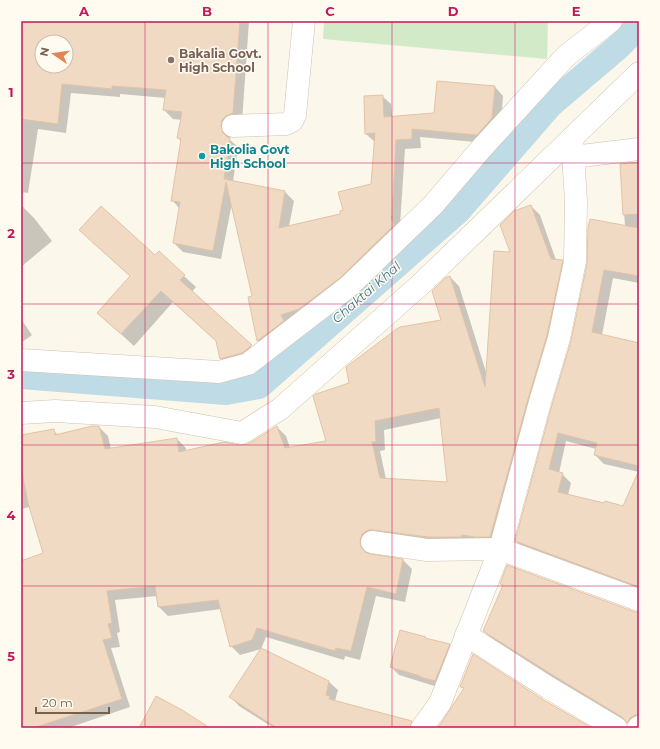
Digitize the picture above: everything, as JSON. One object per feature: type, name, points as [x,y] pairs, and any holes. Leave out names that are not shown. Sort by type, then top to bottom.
[{"type":"street","points":[[233,126],[286,124],[292,121],[295,115],[304,21]]},
{"type":"street","points":[[21,360],[218,372],[248,364],[348,287],[427,211],[480,150],[566,56],[611,21]]},
{"type":"street","points":[[21,413],[55,411],[154,417],[242,433],[280,409],[420,286],[573,147],[639,73]]},
{"type":"street","points":[[573,147],[639,149]]},
{"type":"street","points":[[422,728],[440,703],[500,549],[559,338],[574,261],[576,201],[573,147]]},
{"type":"street","points":[[372,542],[427,550],[500,549],[639,600]]},
{"type":"street","points":[[466,635],[549,688],[616,728]]},
{"type":"green space","points":[[324,21],[548,21],[547,59],[323,39]]},
{"type":"building","points":[[21,21],[240,21],[233,113],[226,116],[222,120],[221,126],[223,133],[230,138],[224,179],[285,191],[279,228],[340,214],[340,211],[343,210],[338,192],[371,184],[375,133],[365,134],[364,96],[383,95],[384,117],[434,113],[437,81],[495,86],[492,118],[477,135],[412,129],[412,139],[396,140],[391,217],[394,225],[340,278],[299,309],[281,315],[284,321],[257,341],[248,297],[252,296],[226,182],[213,251],[173,243],[180,202],[171,201],[181,139],[177,138],[182,112],[163,110],[166,90],[112,86],[112,89],[62,84],[58,124],[21,119]]},
{"type":"building","points":[[639,162],[639,214],[623,215],[620,164]]},
{"type":"building","points":[[531,205],[551,259],[563,260],[547,335],[490,537],[462,535],[461,537],[428,537],[373,530],[368,530],[362,534],[360,541],[361,547],[365,552],[403,559],[396,594],[367,587],[351,651],[336,648],[335,651],[257,628],[252,640],[230,647],[218,600],[158,607],[155,586],[107,591],[112,623],[108,624],[112,638],[103,640],[122,699],[33,728],[21,728],[21,561],[43,553],[28,503],[21,467],[21,435],[54,429],[55,435],[92,426],[99,426],[105,449],[177,438],[179,452],[224,442],[240,445],[248,444],[277,426],[285,448],[326,441],[313,396],[349,383],[346,367],[398,328],[441,320],[432,291],[445,278],[450,276],[485,387],[494,251],[510,252],[500,225],[514,211]],"holes":[[[439,408],[447,482],[380,478],[372,442],[376,442],[375,421]]]},
{"type":"building","points":[[101,206],[155,255],[159,251],[185,275],[180,280],[252,345],[242,353],[220,359],[216,341],[161,291],[121,334],[97,313],[130,276],[79,230]]},
{"type":"building","points":[[590,219],[639,228],[639,276],[604,270],[592,332],[639,343],[639,466],[594,455],[597,443],[558,433],[549,469],[563,473],[558,492],[623,506],[639,470],[639,587],[515,541],[571,341],[587,264],[588,227]]},
{"type":"building","points":[[507,565],[635,612],[639,612],[639,715],[635,715],[630,718],[627,723],[622,717],[483,631],[503,585],[500,584]]},
{"type":"building","points":[[400,630],[450,644],[435,681],[390,667]]},
{"type":"building","points":[[261,648],[329,681],[326,695],[330,696],[329,699],[412,721],[410,728],[277,728],[229,697]]},
{"type":"building","points":[[473,654],[542,699],[592,728],[438,728],[464,688],[460,687]]},
{"type":"building","points":[[156,696],[182,710],[210,728],[139,728]]},
{"type":"waterway","name":"Chaktai Khal","points":[[21,376],[226,392],[259,386],[458,211],[551,104],[618,47],[639,26]]},
{"type":"place","name":"Bakalia Govt. High School","points":[[171,60]]},
{"type":"place","name":"Bakolia Govt High School","points":[[202,156]]}]
